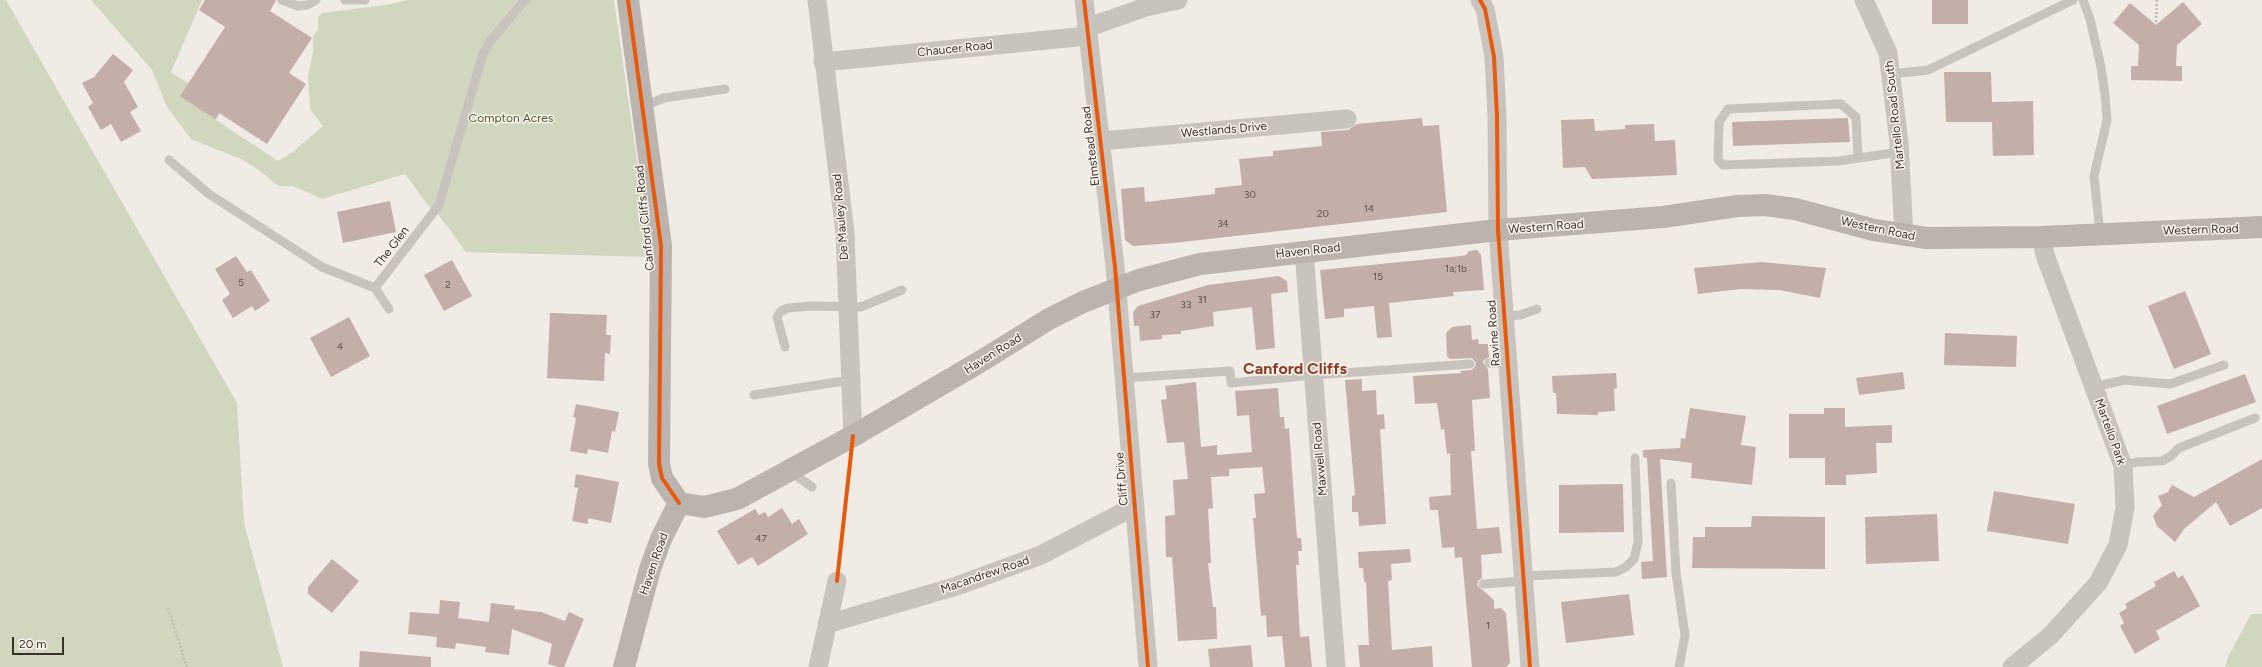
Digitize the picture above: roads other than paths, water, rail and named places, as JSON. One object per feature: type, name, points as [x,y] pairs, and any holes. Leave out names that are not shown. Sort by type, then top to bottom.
[{"type":"main road","name":"Canford Cliffs Road","points":[[628,0],[661,246],[659,464],[662,478],[679,503]]},
{"type":"main road","name":"Western Road","points":[[1498,230],[1663,218],[1737,206],[1765,205],[1795,209],[1874,230],[1904,236],[1960,239],[2041,237],[2100,233],[2262,227]]},
{"type":"main road","name":"Haven Road","points":[[624,667],[650,569],[660,540],[679,503],[704,507],[737,499],[853,436],[978,363],[1049,319],[1083,302],[1146,278],[1200,264],[1498,230]]},
{"type":"street","name":"De Mauley Road","points":[[817,0],[823,62],[845,233],[853,436]]},
{"type":"street","name":"Elmstead Road","points":[[1084,0],[1117,289]]},
{"type":"street","name":"Chaucer Road","points":[[823,62],[1087,32],[1146,7],[1178,0]]},
{"type":"street","name":"Ravine Road","points":[[1480,0],[1485,9],[1494,58],[1497,116],[1498,230],[1503,316],[1498,363],[1524,578],[1530,667]]},
{"type":"street","name":"Martello Road South","points":[[1864,0],[1888,53],[1899,152],[1904,236]]},
{"type":"street","name":"Westlands Drive","points":[[1101,141],[1347,119]]},
{"type":"street","name":"Martello Park","points":[[2012,667],[2038,647],[2066,620],[2106,571],[2118,546],[2124,522],[2126,480],[2123,466],[2045,254],[2041,237]]},
{"type":"street","name":"Maxwell Road","points":[[1304,251],[1336,667]]},
{"type":"street","name":"Cliff Drive","points":[[1117,289],[1148,667]]},
{"type":"street","name":"Macandrew Road","points":[[827,624],[957,586],[1041,555],[1135,506]]},
{"type":"street","points":[[818,667],[837,580]]},
{"type":"lane","points":[[282,0],[298,6],[307,5],[316,0]]},
{"type":"lane","points":[[345,0],[365,0]]},
{"type":"lane","name":"The Glen","points":[[374,288],[439,204],[482,54],[490,41],[525,0]]},
{"type":"lane","points":[[1890,74],[1928,70],[2073,0]]},
{"type":"lane","points":[[2083,0],[2090,19],[2101,67],[2107,120],[2094,176],[2100,233]]},
{"type":"lane","points":[[642,107],[664,98],[725,89]]},
{"type":"lane","points":[[1858,157],[1856,117],[1841,104],[1728,109],[1718,122],[1718,160],[1723,165],[1839,161],[1899,152]]},
{"type":"lane","points":[[169,160],[209,194],[315,263],[374,288],[389,309]]},
{"type":"lane","points":[[785,347],[777,317],[781,310],[812,306],[861,307],[902,290]]},
{"type":"lane","points":[[1503,316],[1520,315],[1537,308]]},
{"type":"lane","points":[[1124,378],[1230,371],[1231,383],[1314,375],[1470,364]]},
{"type":"lane","points":[[2094,387],[2124,380],[2170,384],[2224,365]]},
{"type":"lane","points":[[754,395],[850,380]]},
{"type":"lane","points":[[2123,466],[2138,462],[2162,461],[2171,456],[2179,448],[2255,418]]},
{"type":"lane","points":[[1483,584],[1524,578],[1616,572],[1626,567],[1634,559],[1638,542],[1635,458]]},
{"type":"lane","points":[[789,470],[812,487]]},
{"type":"lane","points":[[1671,484],[1676,573],[1685,635],[1679,667]]},
{"type":"district","name":"Canford Cliffs","points":[[1295,369]]},
{"type":"park label","name":"Compton Acres","points":[[511,118]]}]
